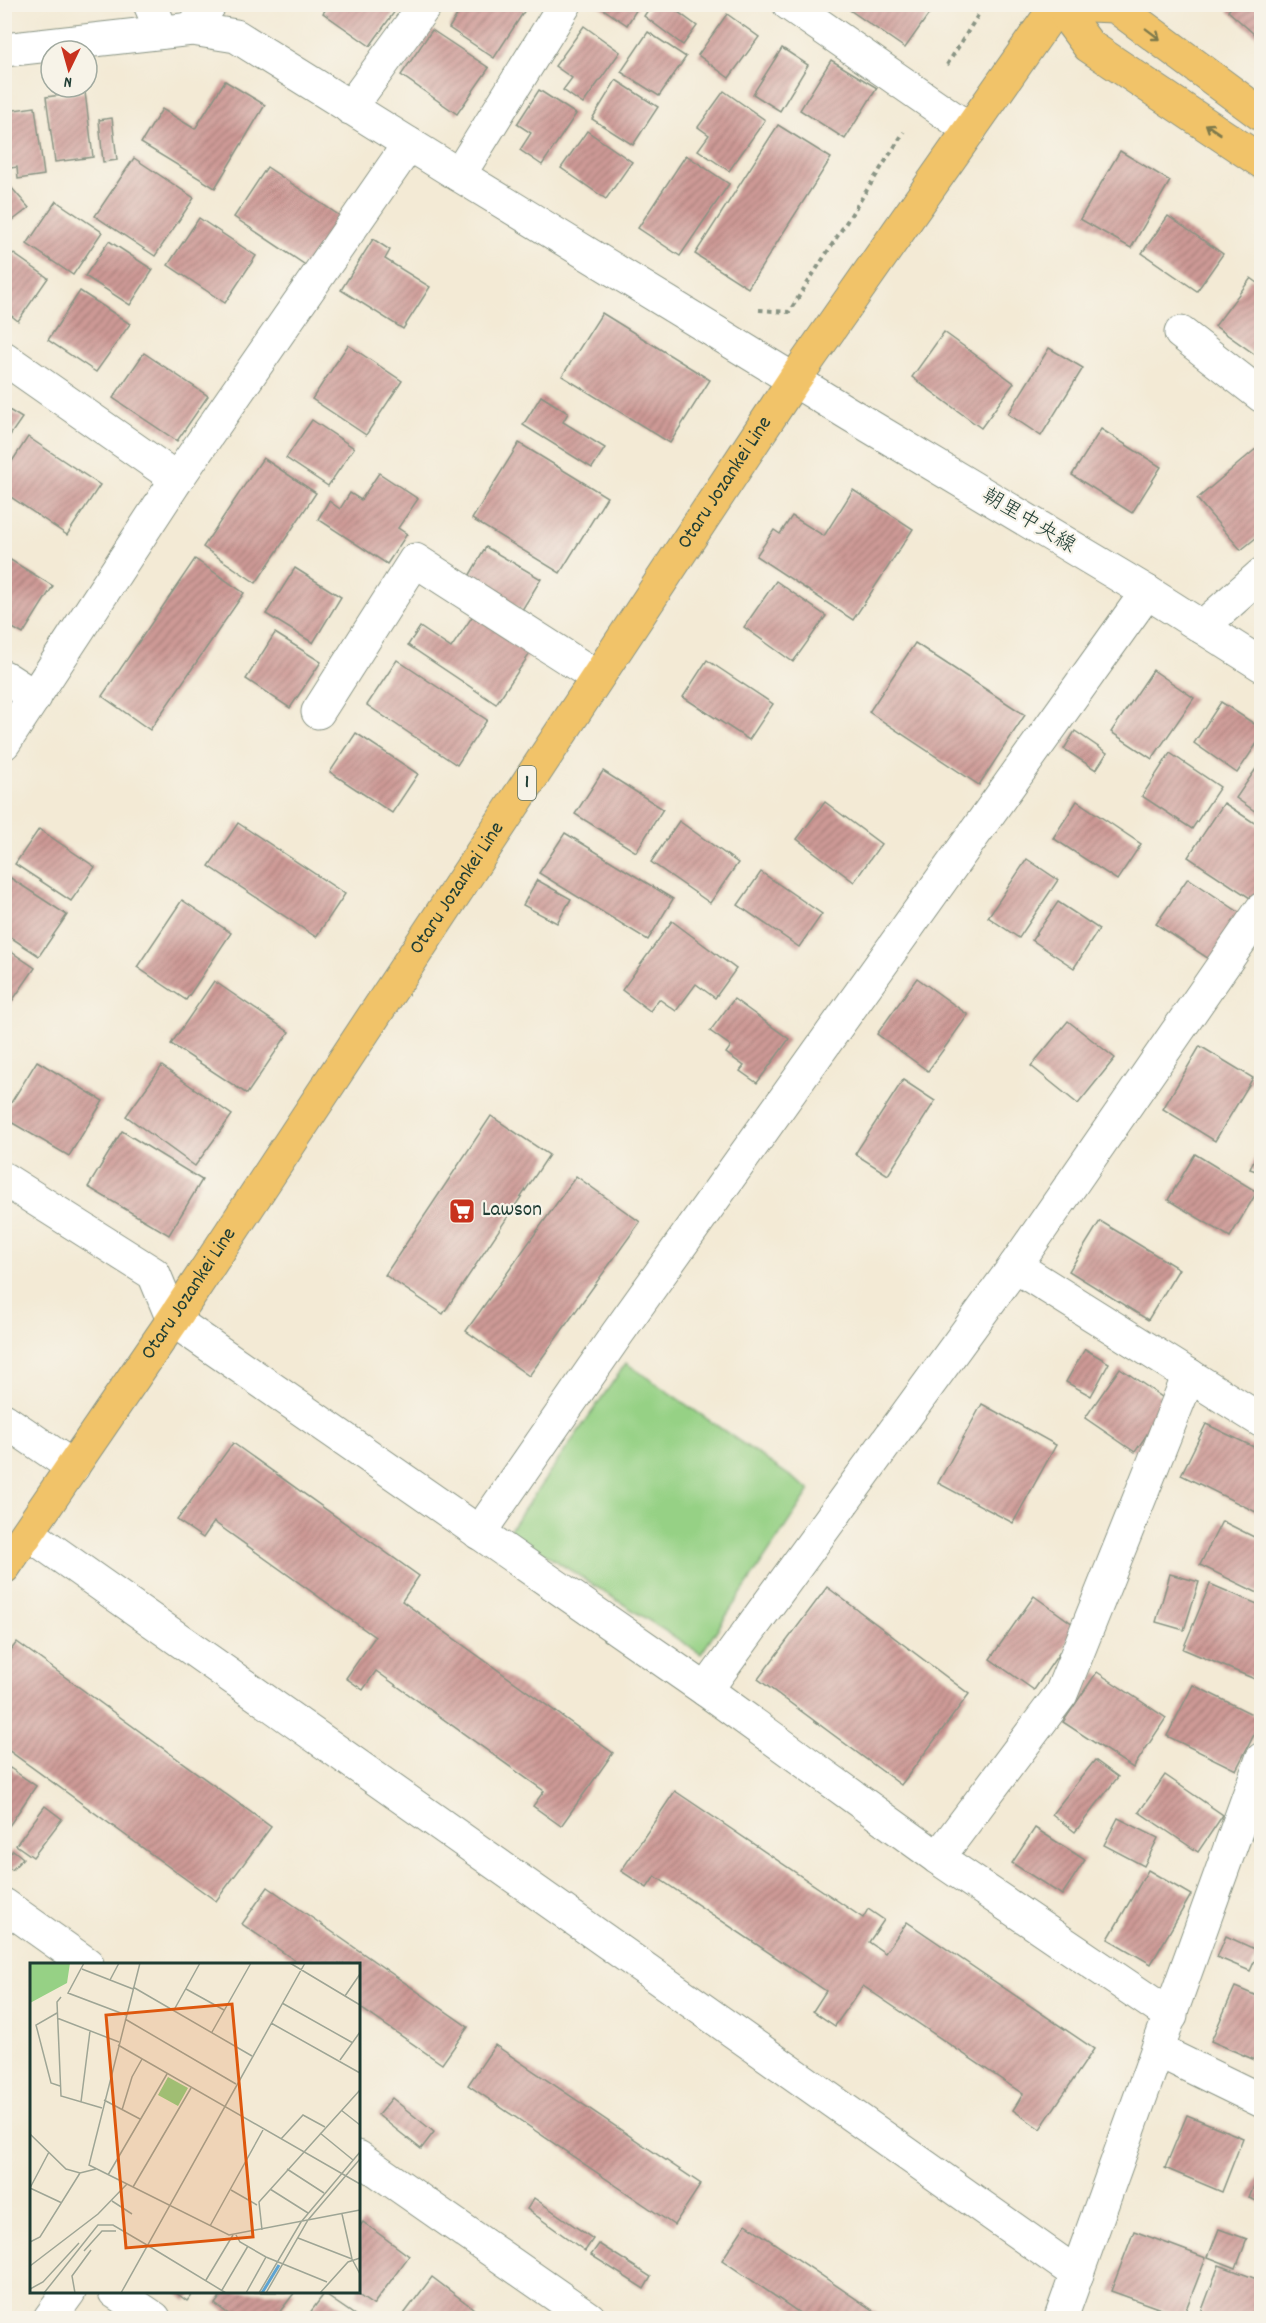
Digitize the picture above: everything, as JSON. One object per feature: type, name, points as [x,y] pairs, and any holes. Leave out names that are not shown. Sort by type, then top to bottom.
[{"type":"main road","points":[[1059,4],[1115,6],[1262,116]]},
{"type":"main road","points":[[1059,4],[1089,46],[1262,162]]},
{"type":"main road","name":"Otaru Jozankei Line","points":[[4,1567],[173,1320],[794,380],[1059,4]]},
{"type":"street","points":[[350,108],[426,4]]},
{"type":"street","points":[[459,175],[565,4]]},
{"type":"street","points":[[789,4],[970,130]]},
{"type":"street","name":"朝里中央線","points":[[4,50],[178,18],[236,36],[794,380],[1147,592],[1262,665]]},
{"type":"street","points":[[4,743],[177,479],[409,144]]},
{"type":"street","points":[[1181,333],[1262,396]]},
{"type":"street","points":[[4,358],[177,479]]},
{"type":"street","points":[[318,712],[416,560],[597,677]]},
{"type":"street","points":[[1202,627],[1262,574]]},
{"type":"street","points":[[479,1533],[624,1324],[1147,592]]},
{"type":"street","points":[[4,677],[35,697]]},
{"type":"street","points":[[706,1690],[1015,1266],[1262,909]]},
{"type":"street","points":[[4,1179],[154,1274],[173,1320],[706,1690],[938,1858],[1171,2016]]},
{"type":"street","points":[[1015,1266],[1262,1421]]},
{"type":"street","points":[[938,1858],[1060,1694],[1189,1375]]},
{"type":"street","points":[[4,1420],[73,1467]]},
{"type":"street","points":[[28,1533],[1077,2274]]},
{"type":"street","points":[[1072,2315],[1077,2274],[1262,1759]]},
{"type":"street","points":[[4,1905],[84,1963]]},
{"type":"street","points":[[1159,2051],[1262,2101]]},
{"type":"street","points":[[360,2158],[584,2317]]},
{"type":"street","points":[[50,2319],[68,2293]]},
{"type":"street","points":[[116,2293],[154,2319]]},
{"type":"path","points":[[753,309],[789,312],[985,4]]},
{"type":"green space","points":[[626,1363],[810,1490],[701,1654],[509,1531]]},
{"type":"building","points":[[330,4],[400,4],[370,46],[323,13]]},
{"type":"building","points":[[464,4],[517,4],[525,10],[494,58],[449,28]]},
{"type":"building","points":[[596,4],[640,4],[627,25]]},
{"type":"building","points":[[652,4],[667,4],[697,26],[683,45],[644,16]]},
{"type":"building","points":[[841,4],[936,4],[905,48]]},
{"type":"building","points":[[1234,4],[1262,4],[1262,41],[1228,11]]},
{"type":"building","points":[[727,14],[759,37],[729,78],[698,55]]},
{"type":"building","points":[[584,26],[620,52],[583,104],[563,90],[572,78],[555,66]]},
{"type":"building","points":[[432,30],[489,68],[457,114],[401,75]]},
{"type":"building","points":[[648,32],[686,57],[659,96],[621,72]]},
{"type":"building","points":[[782,48],[808,65],[780,111],[753,94]]},
{"type":"building","points":[[831,60],[877,88],[845,139],[800,110]]},
{"type":"building","points":[[616,80],[658,107],[633,145],[592,119]]},
{"type":"building","points":[[225,81],[265,105],[215,188],[141,143],[162,109],[195,129]]},
{"type":"building","points":[[539,90],[576,114],[542,165],[520,150],[531,133],[517,124]]},
{"type":"building","points":[[724,91],[765,120],[729,171],[698,150],[709,135],[698,127]]},
{"type":"building","points":[[46,99],[86,99],[93,157],[55,162]]},
{"type":"building","points":[[4,104],[7,111],[35,107],[44,175],[18,179],[17,167],[4,169]]},
{"type":"building","points":[[112,118],[117,160],[103,162],[99,120]]},
{"type":"building","points":[[778,125],[831,158],[748,288],[695,254]]},
{"type":"building","points":[[587,131],[632,162],[606,199],[561,168]]},
{"type":"building","points":[[1120,151],[1170,181],[1131,248],[1080,219]]},
{"type":"building","points":[[686,155],[729,184],[680,256],[638,228]]},
{"type":"building","points":[[134,158],[194,198],[155,256],[95,216]]},
{"type":"building","points":[[267,167],[343,218],[310,268],[234,217]]},
{"type":"building","points":[[4,179],[29,208],[4,227]]},
{"type":"building","points":[[56,201],[102,232],[73,275],[27,244]]},
{"type":"building","points":[[1168,216],[1223,254],[1197,291],[1142,253]]},
{"type":"building","points":[[199,218],[256,256],[225,303],[168,265]]},
{"type":"building","points":[[373,239],[390,250],[385,259],[430,287],[403,329],[341,290]]},
{"type":"building","points":[[109,241],[153,270],[130,305],[85,276]]},
{"type":"building","points":[[4,247],[48,278],[18,321],[8,313],[4,318]]},
{"type":"building","points":[[1251,278],[1262,286],[1260,358],[1215,326]]},
{"type":"building","points":[[80,291],[130,324],[96,372],[48,340]]},
{"type":"building","points":[[602,313],[710,380],[670,443],[562,376]]},
{"type":"building","points":[[944,332],[1014,383],[981,428],[912,377]]},
{"type":"building","points":[[348,345],[402,381],[366,435],[312,399]]},
{"type":"building","points":[[1049,348],[1083,368],[1041,436],[1008,414]]},
{"type":"building","points":[[144,353],[208,396],[177,441],[113,398]]},
{"type":"building","points":[[541,396],[568,413],[563,422],[605,448],[592,468],[523,425]]},
{"type":"building","points":[[4,407],[22,418],[4,444]]},
{"type":"building","points":[[312,420],[354,448],[328,486],[286,458]]},
{"type":"building","points":[[1101,429],[1161,467],[1132,513],[1072,475]]},
{"type":"building","points":[[28,437],[100,485],[67,535],[5,493],[5,472]]},
{"type":"building","points":[[519,443],[607,497],[560,573],[472,519]]},
{"type":"building","points":[[1258,447],[1262,452],[1262,533],[1241,550],[1197,499]]},
{"type":"building","points":[[263,458],[316,493],[256,583],[203,547]]},
{"type":"building","points":[[379,473],[418,499],[398,528],[407,534],[387,564],[318,519],[329,501],[340,509],[350,493],[361,500]]},
{"type":"building","points":[[853,490],[913,529],[853,620],[756,556],[774,530],[780,534],[792,516],[824,536]]},
{"type":"building","points":[[486,547],[541,579],[522,610],[468,578]]},
{"type":"building","points":[[4,556],[53,586],[23,634],[4,623]]},
{"type":"building","points":[[195,559],[244,593],[150,730],[102,696]]},
{"type":"building","points":[[295,568],[341,597],[313,643],[266,614]]},
{"type":"building","points":[[776,581],[826,616],[793,662],[744,627]]},
{"type":"building","points":[[474,614],[531,652],[496,704],[408,645],[420,627],[451,648]]},
{"type":"building","points":[[275,633],[321,662],[290,708],[246,679]]},
{"type":"building","points":[[915,643],[1025,715],[979,785],[869,712]]},
{"type":"building","points":[[397,660],[487,720],[457,765],[367,705]]},
{"type":"building","points":[[707,660],[773,704],[749,740],[683,697]]},
{"type":"building","points":[[1153,670],[1194,698],[1152,759],[1111,732]]},
{"type":"building","points":[[1221,702],[1262,729],[1262,736],[1237,773],[1194,743]]},
{"type":"building","points":[[1075,731],[1107,753],[1096,770],[1064,749]]},
{"type":"building","points":[[356,733],[418,774],[392,813],[330,772]]},
{"type":"building","points":[[1170,753],[1220,787],[1192,829],[1142,796]]},
{"type":"building","points":[[1262,760],[1262,816],[1236,798]]},
{"type":"building","points":[[603,771],[663,809],[636,852],[575,814]]},
{"type":"building","points":[[1077,801],[1141,844],[1117,880],[1053,838]]},
{"type":"building","points":[[825,802],[881,844],[854,882],[797,839]]},
{"type":"building","points":[[1224,803],[1262,828],[1262,888],[1253,900],[1188,857]]},
{"type":"building","points":[[679,821],[738,863],[710,903],[651,862]]},
{"type":"building","points":[[238,823],[345,894],[316,937],[209,866]]},
{"type":"building","points":[[39,829],[95,867],[71,901],[15,864]]},
{"type":"building","points":[[565,833],[673,899],[648,940],[539,873]]},
{"type":"building","points":[[1027,859],[1058,880],[1019,938],[988,917]]},
{"type":"building","points":[[761,872],[822,914],[799,947],[738,905]]},
{"type":"building","points":[[9,877],[67,915],[39,956],[4,933],[4,883]]},
{"type":"building","points":[[1188,878],[1243,915],[1212,961],[1156,924]]},
{"type":"building","points":[[537,880],[571,899],[557,923],[523,905]]},
{"type":"building","points":[[182,900],[231,933],[186,1000],[137,967]]},
{"type":"building","points":[[1058,902],[1099,929],[1074,968],[1032,940]]},
{"type":"building","points":[[672,921],[736,969],[715,998],[696,984],[676,1011],[659,999],[650,1011],[622,990]]},
{"type":"building","points":[[4,947],[35,968],[8,1007],[4,1005]]},
{"type":"building","points":[[917,978],[968,1015],[928,1071],[877,1034]]},
{"type":"building","points":[[214,981],[289,1032],[247,1094],[171,1044]]},
{"type":"building","points":[[734,999],[789,1039],[757,1083],[740,1071],[744,1066],[726,1053],[731,1046],[710,1031]]},
{"type":"building","points":[[1068,1021],[1115,1058],[1078,1104],[1031,1066]]},
{"type":"building","points":[[1200,1046],[1253,1078],[1215,1141],[1163,1109]]},
{"type":"building","points":[[37,1061],[103,1101],[69,1156],[4,1118],[4,1114]]},
{"type":"building","points":[[162,1066],[232,1115],[195,1166],[126,1116]]},
{"type":"building","points":[[903,1080],[935,1101],[888,1175],[855,1154]]},
{"type":"building","points":[[491,1116],[549,1155],[443,1314],[385,1275]]},
{"type":"building","points":[[122,1131],[202,1180],[169,1235],[88,1187]]},
{"type":"building","points":[[1262,1141],[1262,1173],[1250,1169]]},
{"type":"building","points":[[1195,1154],[1257,1192],[1230,1237],[1168,1200]]},
{"type":"building","points":[[576,1176],[640,1222],[529,1376],[466,1331]]},
{"type":"building","points":[[1100,1221],[1179,1269],[1148,1320],[1069,1271]]},
{"type":"building","points":[[1085,1349],[1109,1363],[1091,1396],[1066,1382]]},
{"type":"building","points":[[1120,1368],[1169,1402],[1135,1452],[1085,1418]]},
{"type":"building","points":[[982,1404],[1056,1445],[1013,1523],[938,1483]]},
{"type":"building","points":[[1206,1424],[1262,1451],[1262,1515],[1181,1475]]},
{"type":"building","points":[[233,1443],[419,1576],[402,1601],[613,1753],[561,1826],[533,1806],[544,1791],[376,1671],[363,1690],[346,1678],[375,1637],[214,1522],[203,1538],[177,1520]]},
{"type":"building","points":[[1222,1521],[1262,1541],[1262,1595],[1200,1565]]},
{"type":"building","points":[[1170,1574],[1199,1582],[1184,1630],[1156,1622]]},
{"type":"building","points":[[1210,1584],[1262,1606],[1262,1682],[1183,1649]]},
{"type":"building","points":[[827,1587],[969,1694],[901,1785],[758,1679]]},
{"type":"building","points":[[1034,1596],[1077,1627],[1034,1690],[990,1659]]},
{"type":"building","points":[[17,1642],[271,1827],[216,1901],[4,1747],[4,1659]]},
{"type":"building","points":[[1097,1672],[1166,1718],[1133,1768],[1063,1722]]},
{"type":"building","points":[[1193,1685],[1262,1719],[1236,1770],[1167,1736]]},
{"type":"building","points":[[1095,1760],[1118,1777],[1075,1832],[1052,1814]]},
{"type":"building","points":[[10,1768],[36,1786],[9,1826],[4,1823],[4,1776]]},
{"type":"building","points":[[1165,1775],[1223,1815],[1198,1852],[1139,1812]]},
{"type":"building","points":[[675,1791],[863,1918],[868,1909],[884,1920],[869,1942],[885,1953],[907,1922],[1094,2049],[1040,2129],[1013,2110],[1023,2094],[863,1986],[835,2026],[813,2011],[826,1991],[655,1876],[647,1888],[621,1871]]},
{"type":"building","points":[[45,1806],[62,1819],[33,1857],[16,1845]]},
{"type":"building","points":[[1118,1818],[1158,1838],[1144,1866],[1104,1845]]},
{"type":"building","points":[[1035,1828],[1085,1860],[1062,1895],[1012,1863]]},
{"type":"building","points":[[13,1850],[23,1858],[12,1870],[4,1864],[4,1861]]},
{"type":"building","points":[[1148,1870],[1191,1895],[1151,1964],[1108,1939]]},
{"type":"building","points":[[268,1887],[468,2027],[442,2064],[360,2007],[360,1963],[299,1963],[242,1924]]},
{"type":"building","points":[[1226,1936],[1259,1951],[1250,1971],[1217,1957]]},
{"type":"building","points":[[1235,1987],[1262,1998],[1262,2063],[1211,2041]]},
{"type":"building","points":[[495,2045],[701,2184],[674,2225],[468,2085]]},
{"type":"building","points":[[392,2098],[434,2132],[421,2149],[378,2115]]},
{"type":"building","points":[[1187,2115],[1243,2138],[1222,2192],[1165,2168]]},
{"type":"building","points":[[1262,2167],[1262,2203],[1249,2198]]},
{"type":"building","points":[[534,2198],[593,2239],[585,2251],[527,2209]]},
{"type":"building","points":[[363,2222],[409,2256],[373,2305],[355,2293],[360,2293],[360,2226]]},
{"type":"building","points":[[746,2224],[884,2318],[807,2318],[722,2260]]},
{"type":"building","points":[[1219,2229],[1247,2239],[1236,2268],[1208,2257]]},
{"type":"building","points":[[1134,2231],[1206,2258],[1183,2317],[1111,2291]]},
{"type":"building","points":[[599,2244],[651,2277],[644,2289],[591,2255]]},
{"type":"building","points":[[1219,2265],[1262,2281],[1262,2318],[1199,2318]]},
{"type":"building","points":[[432,2277],[478,2312],[473,2318],[401,2318]]},
{"type":"building","points":[[176,2293],[193,2293],[187,2301]]},
{"type":"building","points":[[223,2293],[294,2293],[275,2318],[234,2318],[215,2304]]},
{"type":"building","points":[[324,2294],[359,2318],[306,2318]]},
{"type":"place","name":"Lawson","points":[[462,1211]]}]
